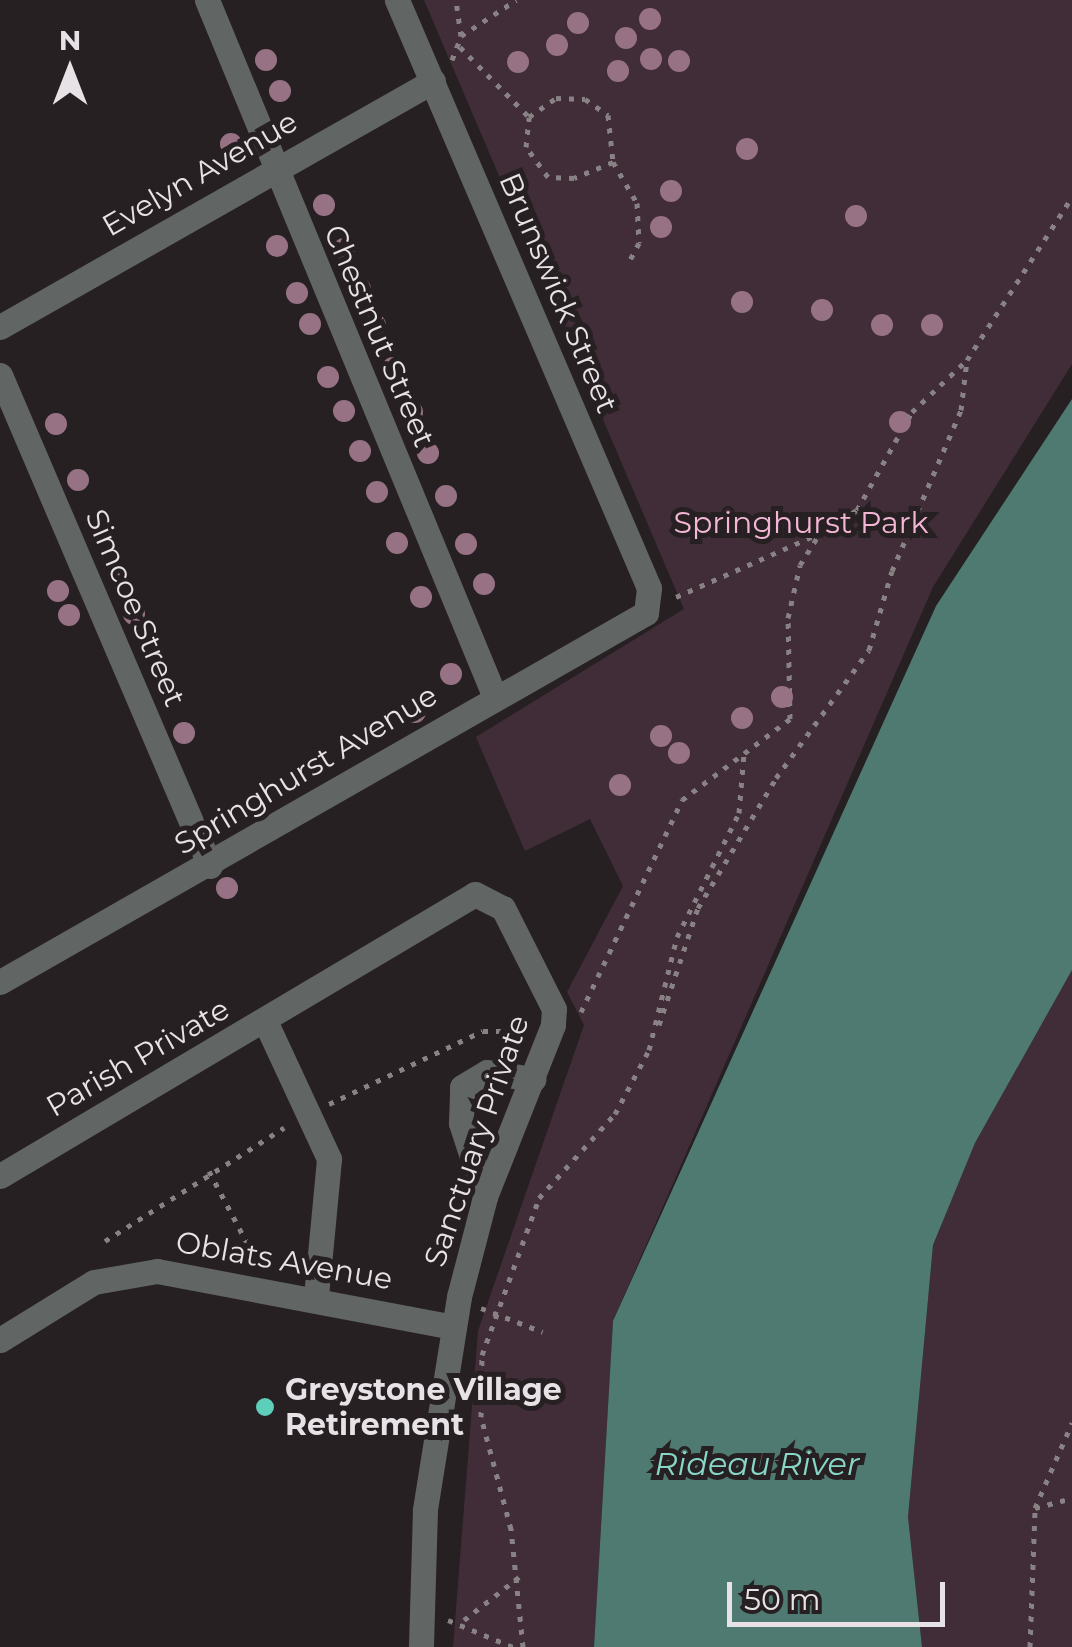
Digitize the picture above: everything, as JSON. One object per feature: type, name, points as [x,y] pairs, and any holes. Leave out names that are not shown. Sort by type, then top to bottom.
[{"type":"street","name":"Chestnut Street","points":[[206,0],[494,696]]},
{"type":"street","name":"Brunswick Street","points":[[397,0],[649,588],[646,613]]},
{"type":"street","name":"Evelyn Avenue","points":[[0,327],[433,81]]},
{"type":"street","name":"Simcoe Street","points":[[0,375],[210,866]]},
{"type":"street","name":"Springhurst Avenue","points":[[0,982],[210,866],[494,696],[646,613]]},
{"type":"street","name":"Sanctuary Private","points":[[266,1023],[475,894],[491,894],[516,925],[554,1009],[532,1079],[485,1197],[453,1327],[425,1510],[421,1647]]},
{"type":"street","name":"Parish Private","points":[[0,1176],[266,1023],[330,1159],[316,1296]]},
{"type":"street","points":[[485,1197],[460,1122],[462,1087],[487,1072],[532,1079]]},
{"type":"street","name":"Oblats Avenue","points":[[0,1340],[78,1290],[135,1272],[316,1296],[453,1327]]},
{"type":"path","points":[[433,81],[460,46],[456,0]]},
{"type":"path","points":[[461,36],[516,0]]},
{"type":"path","points":[[460,46],[529,117]]},
{"type":"path","points":[[613,162],[548,177],[526,147],[529,117],[556,98],[585,99],[608,116],[613,162],[637,203],[640,243],[630,260]]},
{"type":"path","points":[[646,613],[819,534],[857,510],[912,412],[967,360],[1072,198]]},
{"type":"path","points":[[523,1647],[519,1577],[481,1416],[492,1315],[539,1198],[615,1114],[655,1032],[692,920],[776,778],[869,650],[892,570],[961,410],[967,360]]},
{"type":"path","points":[[554,1009],[577,1021],[640,903],[675,812],[696,784],[790,718],[792,590],[819,534]]},
{"type":"path","points":[[655,1032],[677,937],[739,812],[744,752]]},
{"type":"path","points":[[209,1171],[254,1254]]},
{"type":"path","points":[[475,1303],[492,1315],[543,1332]]},
{"type":"path","points":[[1030,1647],[1035,1508],[1072,1424]]},
{"type":"path","points":[[1035,1508],[1072,1498]]},
{"type":"path","points":[[464,1620],[519,1577]]},
{"type":"path","points":[[421,1620],[464,1620],[513,1647]]},
{"type":"green space","name":"Springhurst Park","points":[[424,0],[1072,0],[1072,364],[933,587],[613,1321],[594,1647],[453,1647],[478,1331],[584,1025],[567,992],[623,886],[590,819],[525,851],[476,737],[684,609]]},
{"type":"green space","points":[[1072,970],[1072,1647],[922,1647],[908,1517],[933,1245],[975,1143]]},
{"type":"water","name":"Rideau River","points":[[1072,399],[1072,970],[975,1143],[933,1245],[908,1517],[922,1647],[594,1647],[613,1321],[936,606]]},
{"type":"place","name":"Greystone Village Retirement","points":[[265,1407]]}]
